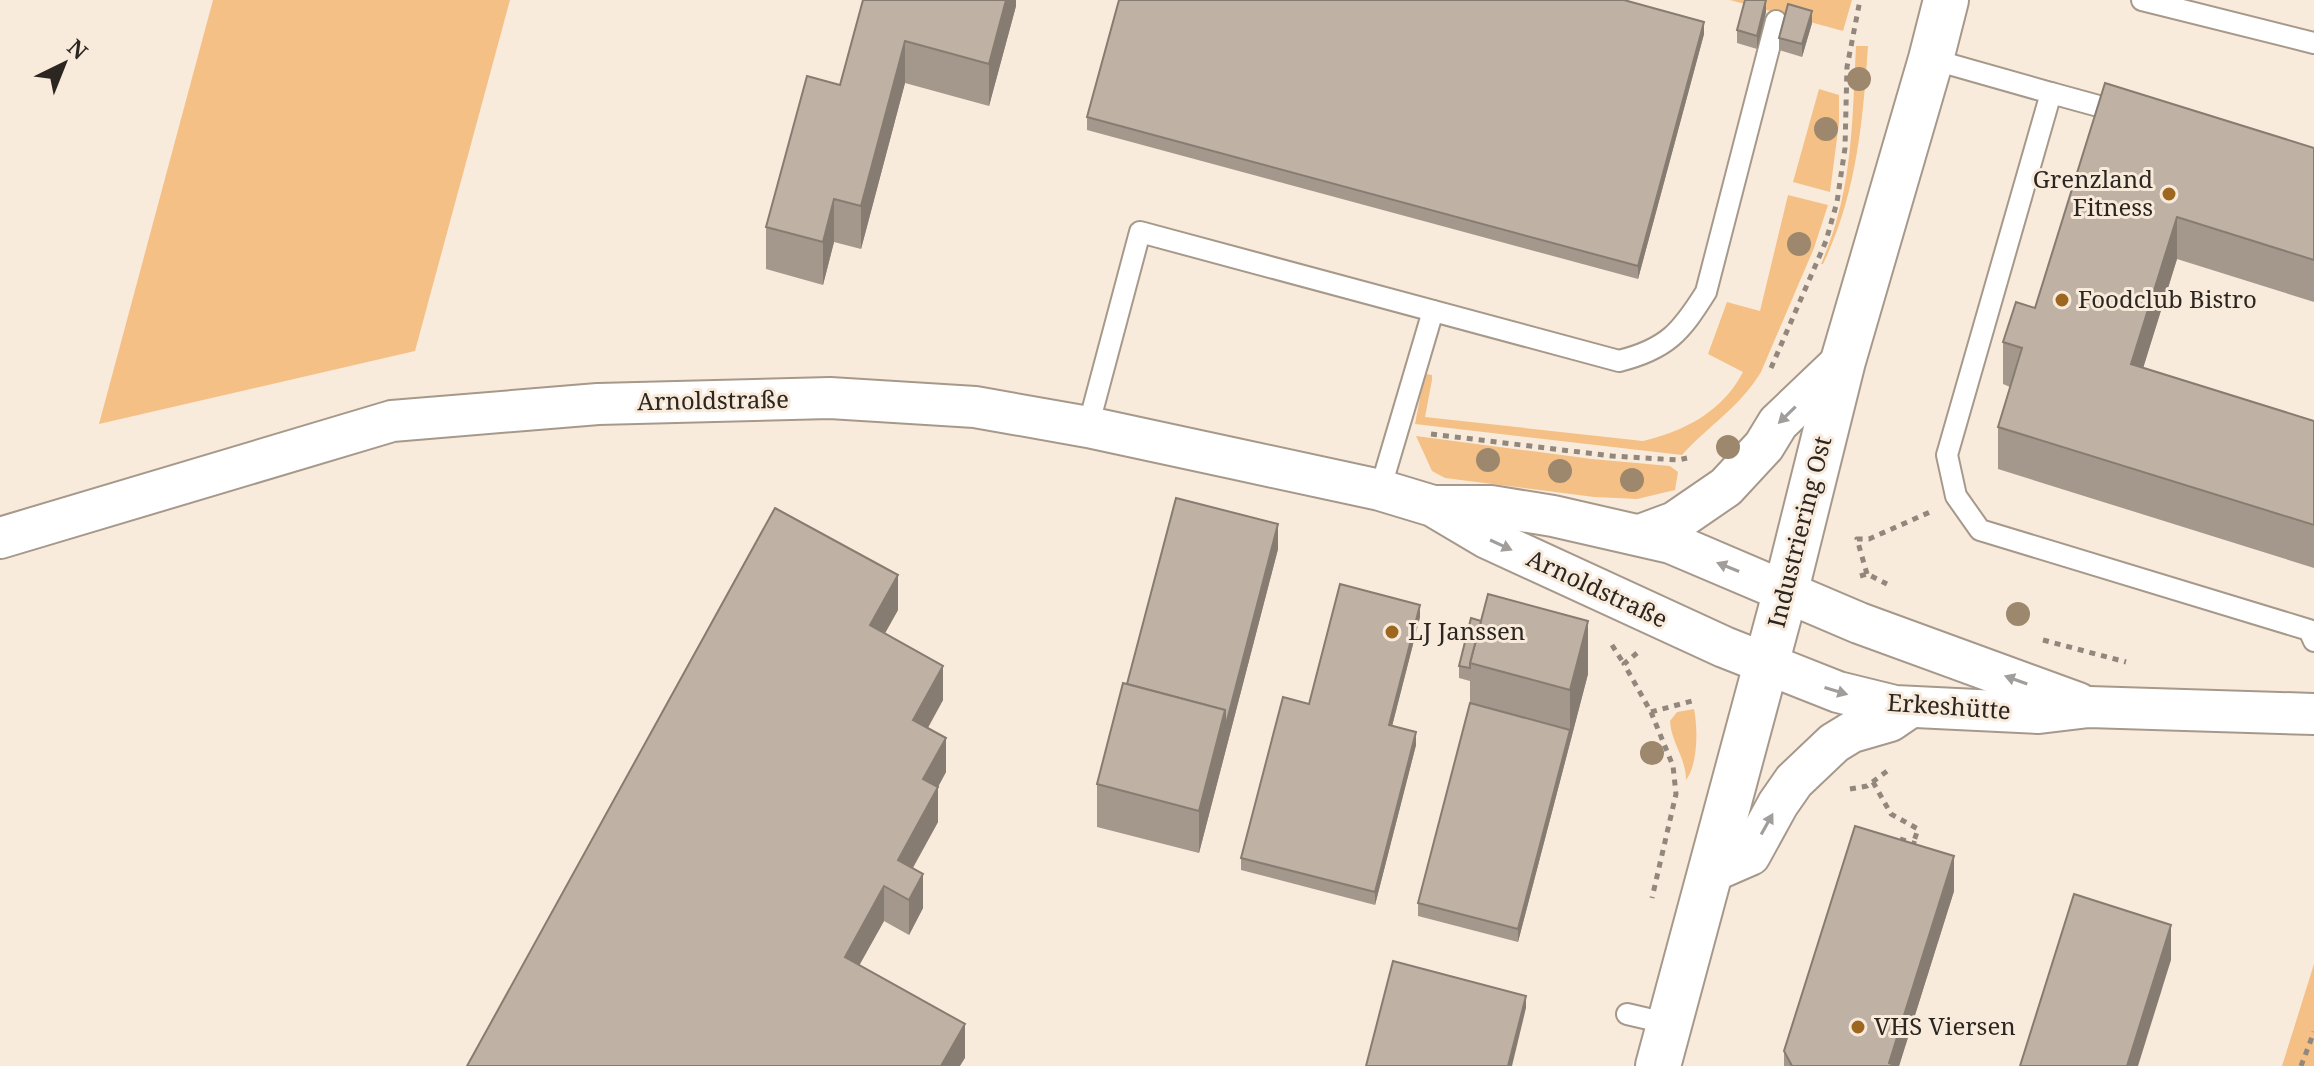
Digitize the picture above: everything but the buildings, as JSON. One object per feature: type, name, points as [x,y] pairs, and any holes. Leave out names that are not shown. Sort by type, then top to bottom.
[{"type":"street","name":"Industriering Ost","points":[[1658,1066],[1786,590],[1843,361],[1946,0]]},
{"type":"street","points":[[1640,535],[1675,522],[1726,487],[1764,446],[1778,423],[1843,361]]},
{"type":"street","name":"Arnoldstraße","points":[[0,538],[392,421],[598,404],[830,398],[975,407],[1088,427],[1380,490],[1433,506],[1487,538],[1652,616],[1766,665]]},
{"type":"street","name":"Arnoldstraße","points":[[1433,506],[1491,506],[1640,535],[1671,543],[1786,590]]},
{"type":"street","name":"Erkeshütte","points":[[1786,590],[1859,623],[2089,707]]},
{"type":"street","name":"Erkeshütte","points":[[1766,665],[1838,692],[1909,708],[2039,713],[2089,707],[2314,714]]},
{"type":"street","points":[[1711,872],[1750,855],[1794,781],[1834,743],[1852,732],[1890,721],[1909,708]]},
{"type":"lane","points":[[2142,0],[2314,43]]},
{"type":"lane","points":[[1088,427],[1140,232],[1619,361],[1647,354],[1684,328],[1706,292],[1776,21]]},
{"type":"lane","points":[[1931,59],[2139,117]]},
{"type":"lane","points":[[2051,93],[1947,455],[1958,499],[1980,530],[2309,630],[2314,641]]},
{"type":"lane","points":[[1380,490],[1433,311]]},
{"type":"lane","points":[[1627,1014],[1670,1024]]},
{"type":"path","points":[[1770,369],[1826,241],[1837,202],[1845,148],[1847,67],[1860,0]]},
{"type":"path","points":[[1427,434],[1612,456],[1678,460],[1694,456]]},
{"type":"path","points":[[1893,588],[1867,574],[1857,539],[1869,539],[1958,499]]},
{"type":"path","points":[[2029,636],[2135,664]]},
{"type":"path","points":[[1624,664],[1638,652],[1645,640]]},
{"type":"path","points":[[1610,642],[1651,712],[1673,766],[1676,794],[1650,909]]},
{"type":"path","points":[[1651,712],[1692,701]]},
{"type":"path","points":[[1873,782],[1891,814],[1918,829],[1911,855],[1916,844],[1900,839],[1896,852]]},
{"type":"path","points":[[2301,1066],[2314,1032]]},
{"type":"shaded area","points":[[213,0],[510,0],[415,351],[99,424]]},
{"type":"shaded area","points":[[1730,0],[1852,0],[1843,31]]},
{"type":"shaded area","points":[[1856,46],[1868,46],[1856,158],[1843,212],[1821,264],[1832,237],[1845,184],[1852,130]]},
{"type":"shaded area","points":[[1819,89],[1839,95],[1839,123],[1830,192],[1793,182]]},
{"type":"shaded area","points":[[1788,195],[1828,205],[1814,248],[1761,372],[1733,406],[1682,455],[1415,424],[1427,374],[1432,375],[1432,380],[1425,417],[1643,441],[1688,425],[1725,398],[1743,372],[1708,354],[1727,302],[1760,311]]},
{"type":"shaded area","points":[[1416,436],[1670,466],[1678,472],[1675,490],[1637,499],[1594,497],[1445,478],[1432,471]]},
{"type":"shaded area","points":[[1694,709],[1696,746],[1693,765],[1686,780],[1670,721],[1677,712]]},
{"type":"shaded area","points":[[2314,964],[2314,1066],[2282,1066]]},
{"type":"place","name":"Grenzland Fitness","points":[[2169,194]]},
{"type":"place","name":"Foodclub Bistro","points":[[2062,300]]},
{"type":"place","name":"LJ Janssen","points":[[1392,632]]},
{"type":"place","name":"VHS Viersen","points":[[1858,1027]]}]
